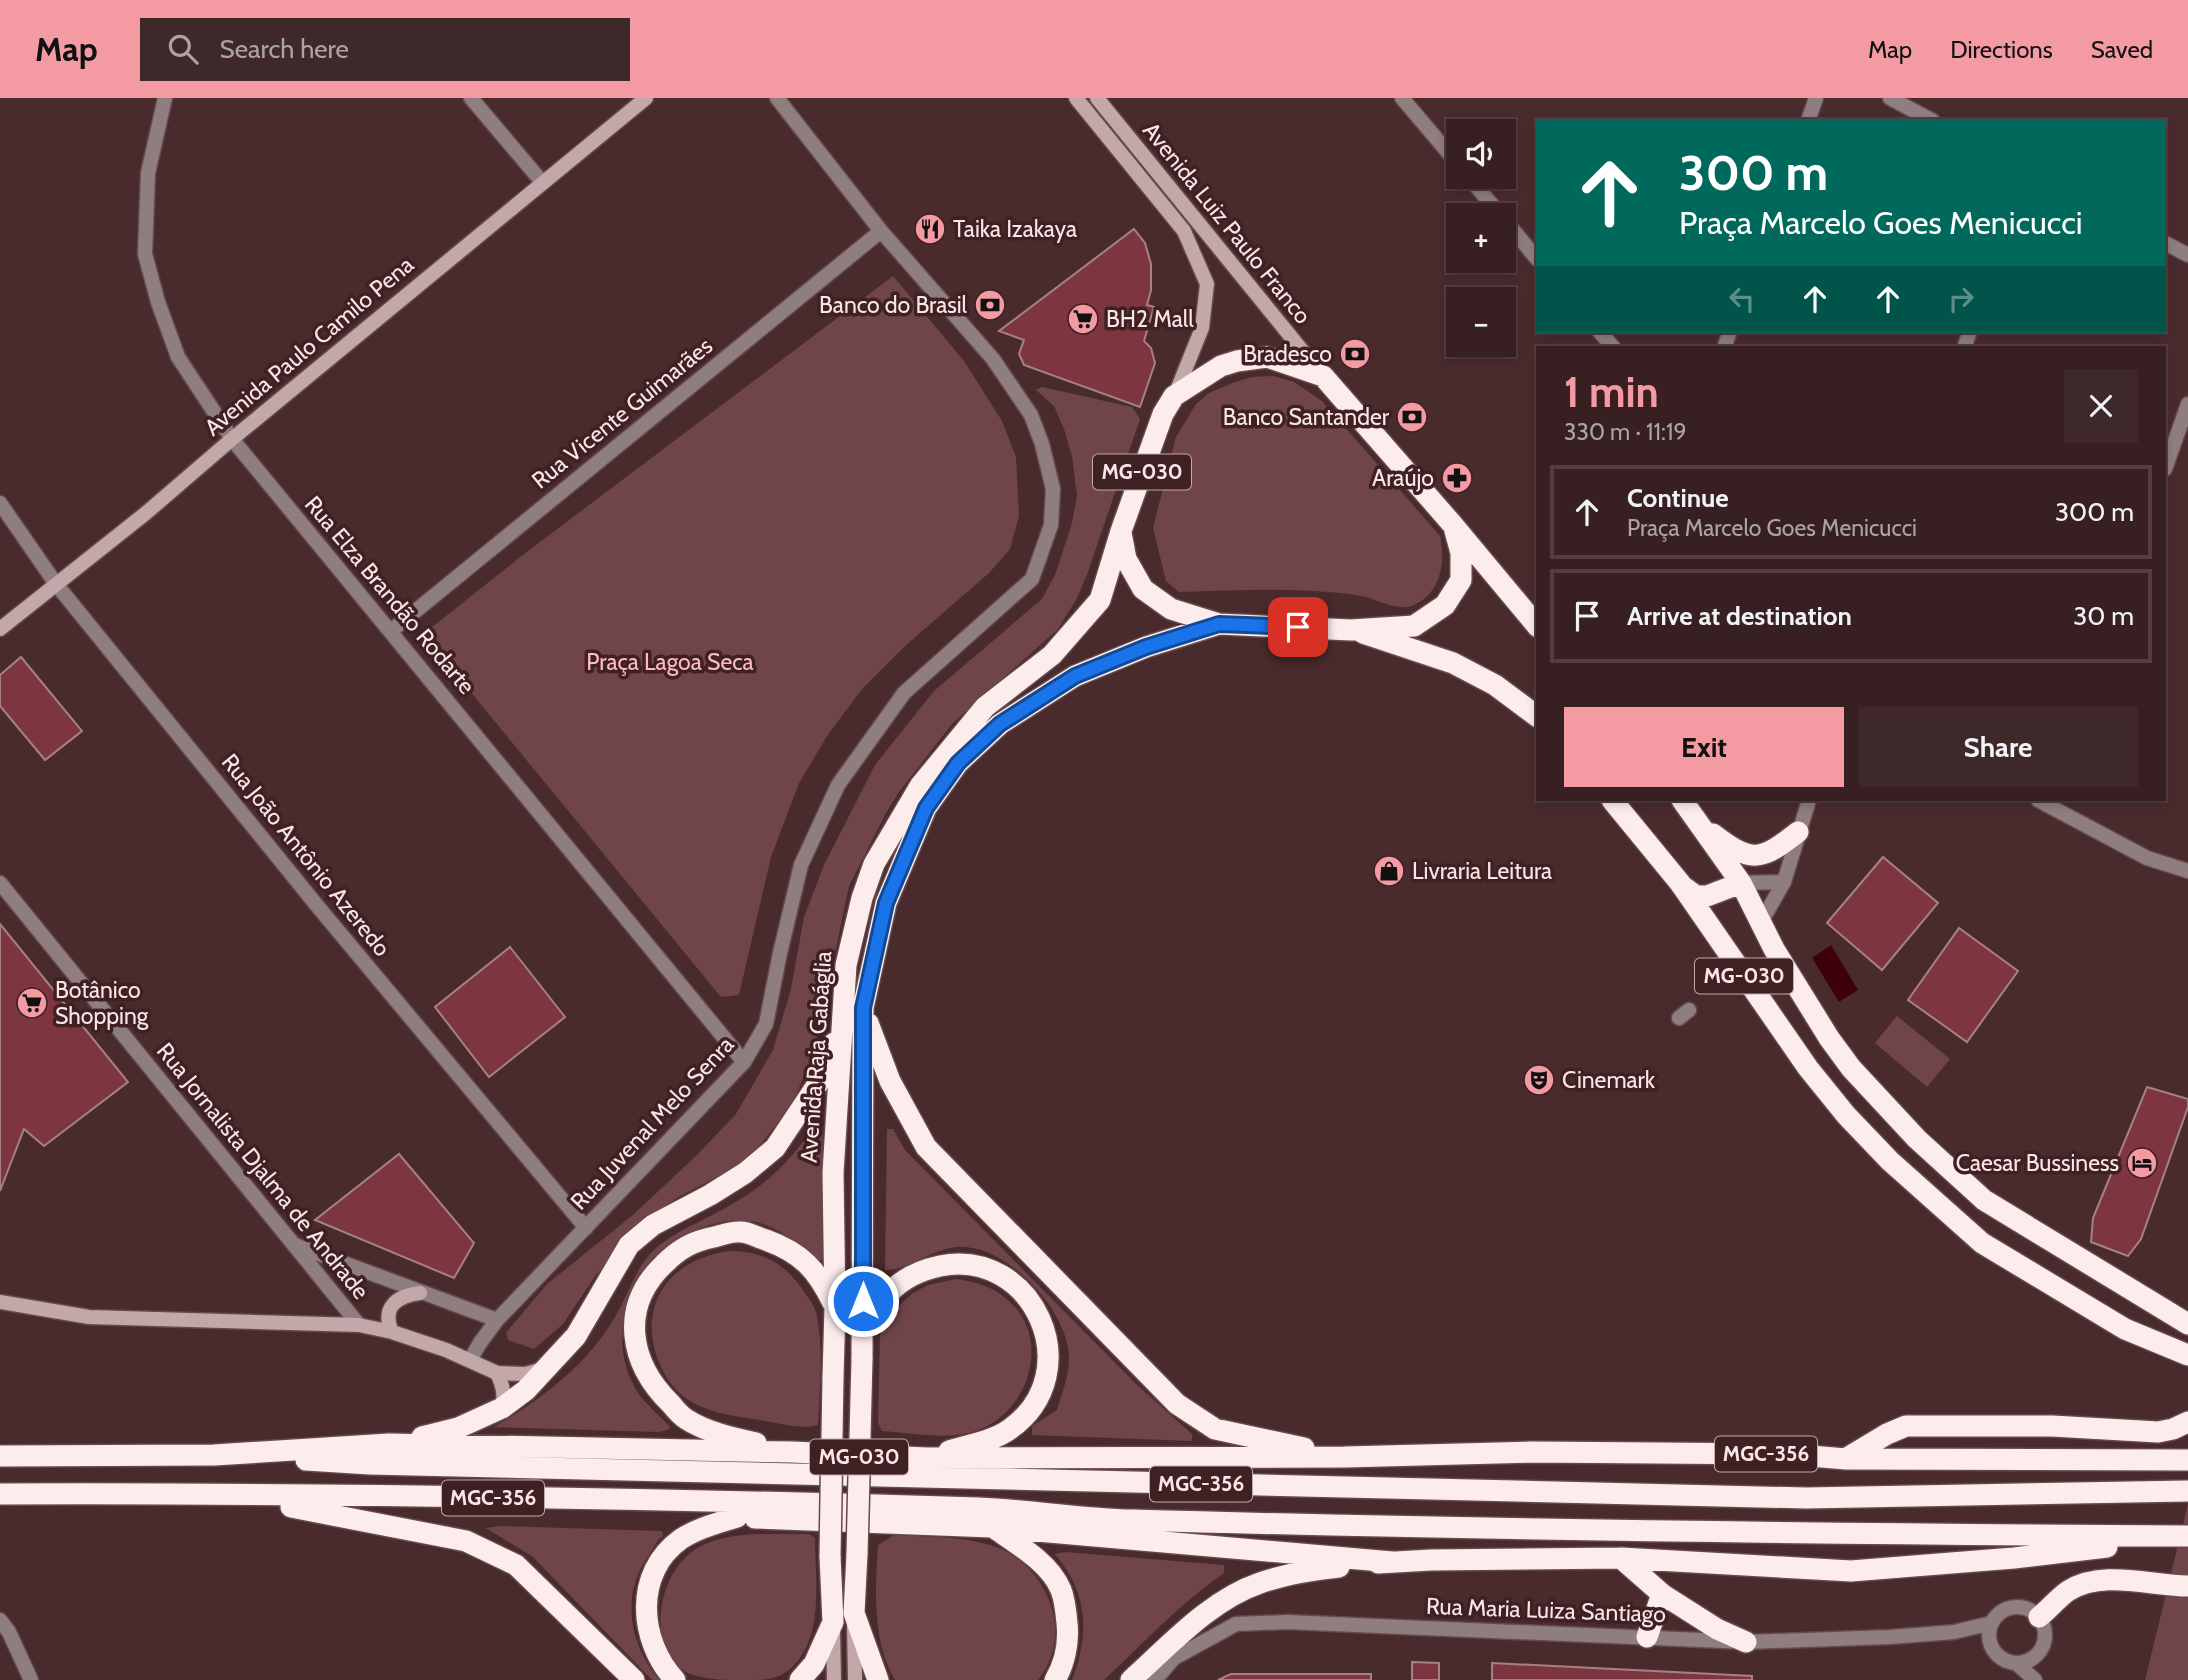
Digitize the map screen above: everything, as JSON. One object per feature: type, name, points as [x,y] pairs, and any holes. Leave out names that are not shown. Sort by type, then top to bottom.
[{"type":"highway","points":[[1174,396],[1221,366],[1256,358],[1266,357],[1323,376],[1536,625]]},
{"type":"highway","name":"MG-030","points":[[1121,531],[1163,414],[1174,396]]},
{"type":"highway","points":[[1351,629],[1414,626],[1445,605],[1461,580],[1461,553],[1453,526]]},
{"type":"highway","points":[[1121,531],[1126,559],[1143,589],[1171,609],[1219,624]]},
{"type":"highway","name":"Avenida Raja Gabáglia","points":[[833,1622],[830,1556],[835,1307],[833,1173],[846,965],[862,898],[874,864],[920,786],[985,707],[1052,655],[1100,600],[1121,531]]},
{"type":"highway","name":"MG-030","points":[[1219,624],[1351,629],[1453,663],[1495,685],[1536,716]]},
{"type":"highway","name":"Avenida Raja Gabáglia","points":[[854,1613],[863,1328],[863,1008],[886,903],[926,808],[958,763],[1000,724],[1075,676],[1146,647],[1219,624]]},
{"type":"highway","name":"MG-030","points":[[1613,801],[1680,883],[1808,1069],[1846,1115],[1890,1161],[1982,1243],[2125,1329],[2188,1355]]},
{"type":"highway","name":"MG-030","points":[[1683,801],[1741,883],[1774,948],[1829,1038],[1851,1068],[1917,1139],[1984,1200],[2188,1324]]},
{"type":"highway","points":[[1699,823],[1736,851],[1757,856],[1772,852],[1798,832]]},
{"type":"highway","points":[[1680,883],[1696,896],[1707,896],[1741,883]]},
{"type":"highway","points":[[863,1008],[890,1081],[926,1147],[1177,1404],[1215,1429],[1345,1457]]},
{"type":"highway","points":[[389,1444],[458,1428],[502,1408],[526,1390],[576,1336],[629,1245],[653,1226],[745,1173],[775,1148],[821,1079],[842,1022]]},
{"type":"highway","points":[[792,1452],[724,1435],[685,1419],[654,1388],[643,1369],[636,1348],[636,1308],[651,1276],[683,1247],[697,1240],[741,1232],[785,1247],[806,1262],[822,1282],[835,1307]]},
{"type":"highway","points":[[863,1328],[889,1292],[927,1269],[950,1264],[973,1265],[1007,1278],[1032,1304],[1048,1341],[1049,1362],[1040,1397],[1028,1413],[1008,1431],[928,1458]]},
{"type":"highway","points":[[1846,1459],[1886,1434],[1906,1426],[2052,1426],[2158,1432],[2188,1422]]},
{"type":"highway","name":"MGC-356","points":[[0,1456],[214,1455],[389,1444],[792,1452],[928,1458],[1345,1457],[1532,1452],[1787,1454],[1846,1459],[2188,1460]]},
{"type":"highway","name":"MGC-356","points":[[214,1455],[370,1464],[1806,1498],[2188,1491]]},
{"type":"highway","name":"MGC-356","points":[[0,1495],[309,1493],[986,1508],[1123,1520],[1382,1526],[1804,1534],[2188,1536]]},
{"type":"highway","name":"MGC-356","points":[[0,1495],[70,1506],[291,1507],[737,1517],[992,1527],[1392,1562],[1621,1558],[1851,1571],[2014,1558],[2188,1536]]},
{"type":"highway","points":[[291,1507],[466,1541],[516,1565],[634,1680]]},
{"type":"highway","points":[[675,1680],[663,1667],[647,1628],[646,1605],[652,1579],[662,1559],[680,1540],[703,1528],[737,1517]]},
{"type":"highway","points":[[992,1527],[1026,1549],[1061,1589],[1068,1636],[1061,1670],[1055,1680]]},
{"type":"highway","points":[[1621,1558],[1662,1594],[1717,1629],[1746,1642]]},
{"type":"highway","points":[[1131,1680],[1196,1622],[1229,1598],[1258,1583],[1304,1570],[1392,1562]]},
{"type":"highway","points":[[2039,1618],[2070,1590],[2103,1579],[2188,1586]]},
{"type":"highway","points":[[1647,1637],[1662,1594]]},
{"type":"highway","points":[[854,1613],[878,1680]]},
{"type":"highway","points":[[800,1680],[814,1664],[833,1622]]},
{"type":"street","name":"Rua Elza Brandão Rodarte","points":[[165,98],[148,173],[145,254],[158,302],[178,358],[232,439],[744,1062]]},
{"type":"street","points":[[471,98],[542,182]]},
{"type":"street","name":"Avenida Paulo Camilo Pena","points":[[0,629],[146,513],[646,98]]},
{"type":"street","name":"Rua Juvenal Melo Senra","points":[[470,1360],[497,1320],[744,1062],[766,1024],[779,953],[801,865],[838,785],[904,693],[1032,579],[1051,525],[1053,489],[1042,444],[1031,415],[993,359],[881,231],[777,98]]},
{"type":"street","name":"Avenida Luiz Paulo Franco","points":[[1076,98],[1184,231],[1207,284],[1202,328],[1174,396]]},
{"type":"street","name":"Avenida Luiz Paulo Franco","points":[[1097,98],[1323,376]]},
{"type":"street","points":[[1402,98],[1446,150]]},
{"type":"street","points":[[1809,119],[1816,98]]},
{"type":"street","points":[[1890,98],[1929,119]]},
{"type":"street","points":[[1478,189],[1490,203]]},
{"type":"street","name":"Rua Vicente Guimarães","points":[[391,631],[881,231]]},
{"type":"street","points":[[1516,234],[1536,258]]},
{"type":"street","points":[[2166,244],[2188,255]]},
{"type":"street","points":[[2166,466],[2188,404]]},
{"type":"street","name":"Rua João Antônio Azeredo","points":[[0,503],[56,584],[319,908],[586,1228]]},
{"type":"street","points":[[1761,922],[1784,882],[1809,801]]},
{"type":"street","points":[[2044,802],[2147,858],[2188,872]]},
{"type":"street","points":[[1741,883],[1784,882]]},
{"type":"street","name":"Rua Jornalista Djalma de Andrade","points":[[0,883],[359,1325]]},
{"type":"street","points":[[294,1244],[497,1320]]},
{"type":"street","points":[[392,1332],[390,1311],[396,1300],[404,1295],[420,1293]]},
{"type":"street","points":[[0,1302],[89,1317],[359,1325],[392,1332],[470,1360],[497,1373],[526,1374],[548,1368]]},
{"type":"street","points":[[497,1373],[503,1385],[502,1408]]},
{"type":"street","points":[[2016,1663],[2033,1658],[2044,1643],[2044,1626],[2032,1611],[2014,1606],[1997,1615],[1992,1623],[1990,1641],[1999,1657],[2016,1663],[2035,1680]]},
{"type":"street","name":"Avenida Raja Gabáglia","points":[[854,1613],[855,1680]]},
{"type":"street","points":[[0,1620],[9,1632],[31,1680]]},
{"type":"street","name":"Avenida Raja Gabáglia","points":[[833,1622],[834,1680]]},
{"type":"street","name":"Rua Maria Luiza Santiago","points":[[1155,1680],[1174,1658],[1236,1624],[1287,1622],[1746,1642],[1954,1632],[1992,1623]]},
{"type":"street","name":"Rua Maria Luiza Santiago","points":[[1954,1632],[1990,1641]]},
{"type":"green space","name":"Praça Lagoa Seca","points":[[893,276],[964,361],[1002,421],[1016,457],[1019,516],[1010,549],[989,573],[905,646],[862,689],[827,736],[799,783],[771,857],[739,995],[721,997],[428,640],[431,628],[524,554]]},
{"type":"green space","points":[[1274,376],[1294,382],[1322,401],[1440,536],[1442,566],[1436,584],[1423,600],[1408,607],[1401,607],[1363,596],[1313,591],[1179,592],[1166,581],[1153,528],[1176,437],[1196,404],[1209,393],[1252,377]]},
{"type":"green space","points":[[1042,387],[1132,407],[1140,419],[1077,598],[1058,629],[952,724],[886,813],[849,886],[815,1048],[793,1103],[760,1145],[734,1168],[680,1196],[647,1217],[596,1275],[563,1324],[534,1349],[508,1340],[506,1333],[547,1284],[633,1215],[736,1114],[773,1050],[791,989],[804,917],[824,865],[875,765],[934,691],[1042,599],[1055,575],[1072,523],[1077,496],[1072,456],[1064,429],[1054,406],[1036,390]]},
{"type":"green space","points":[[1897,1016],[1950,1059],[1927,1087],[1875,1043]]},
{"type":"green space","points":[[817,1121],[822,1122],[825,1256],[819,1262],[797,1243],[773,1228],[743,1220],[729,1221],[703,1227],[681,1237],[662,1251],[633,1289],[625,1311],[622,1335],[624,1359],[635,1389],[670,1427],[668,1430],[659,1432],[494,1427],[546,1393],[577,1366],[604,1334],[643,1264],[656,1248],[761,1185],[796,1151]]},
{"type":"green space","points":[[887,1129],[893,1129],[905,1150],[1137,1385],[1192,1434],[1192,1441],[1032,1435],[1032,1426],[1057,1410],[1068,1371],[1068,1347],[1055,1314],[1031,1283],[1016,1269],[983,1251],[966,1247],[944,1249],[904,1266],[885,1270]]},
{"type":"green space","points":[[729,1251],[753,1253],[773,1261],[790,1274],[814,1307],[821,1354],[818,1425],[789,1426],[710,1410],[691,1402],[679,1392],[661,1368],[652,1336],[652,1318],[665,1286],[691,1263]]},
{"type":"green space","points":[[956,1279],[994,1290],[1013,1305],[1024,1321],[1030,1339],[1031,1357],[1028,1376],[1020,1394],[995,1422],[967,1433],[930,1435],[882,1431],[878,1423],[880,1334],[895,1309],[913,1293],[928,1285]]},
{"type":"green space","points":[[2188,1504],[2188,1680],[2145,1680]]},
{"type":"green space","points":[[501,1526],[662,1531],[663,1536],[637,1577],[631,1609],[639,1647],[660,1680],[652,1680],[533,1557],[486,1528]]},
{"type":"green space","points":[[752,1534],[809,1534],[815,1538],[815,1616],[807,1645],[788,1671],[769,1679],[730,1680],[688,1673],[674,1661],[665,1646],[661,1609],[674,1573],[685,1558],[699,1547],[725,1538]]},
{"type":"green space","points":[[894,1535],[984,1543],[1014,1556],[1030,1569],[1042,1586],[1055,1623],[1049,1662],[1038,1680],[895,1680],[882,1648],[876,1597],[878,1545]]},
{"type":"green space","points":[[1065,1552],[1224,1565],[1224,1573],[1177,1611],[1104,1680],[1072,1680],[1082,1646],[1083,1614],[1074,1584],[1055,1554]]},
{"type":"shaded area","points":[[1831,945],[1858,990],[1839,1002],[1812,958]]},
{"type":"building","name":"BH2 Mall","points":[[1134,229],[1145,243],[1151,264],[1151,290],[1147,305],[1154,307],[1144,341],[1151,348],[1155,363],[1140,407],[1024,365],[1019,354],[1024,340],[999,331]]},
{"type":"building","points":[[21,657],[82,731],[45,760],[0,706],[0,675]]},
{"type":"building","points":[[1883,857],[1938,903],[1882,970],[1827,923]]},
{"type":"building","name":"Botânico Shopping","points":[[0,924],[128,1082],[44,1146],[24,1129],[0,1191]]},
{"type":"building","points":[[1959,928],[2018,971],[1967,1042],[1908,1000]]},
{"type":"building","points":[[510,947],[565,1017],[489,1077],[435,1007]]},
{"type":"building","name":"Caesar Bussiness","points":[[2147,1087],[2188,1099],[2188,1107],[2141,1239],[2128,1256],[2091,1242],[2093,1218]]},
{"type":"building","points":[[399,1154],[474,1243],[454,1278],[315,1220]]},
{"type":"building","points":[[1412,1662],[1439,1663],[1439,1680],[1412,1680]]},
{"type":"building","points":[[1492,1663],[1752,1676],[1752,1680],[1492,1680]]},
{"type":"building","points":[[1231,1674],[1371,1674],[1371,1680],[1218,1680]]},
{"type":"place","name":"Taika Izakaya","points":[[930,229]]},
{"type":"place","name":"Banco do Brasil","points":[[990,305]]},
{"type":"place","name":"BH2 Mall","points":[[1083,319]]},
{"type":"place","name":"Bradesco","points":[[1355,354]]},
{"type":"place","name":"Banco Santander","points":[[1412,417]]},
{"type":"place","name":"Araújo","points":[[1457,478]]},
{"type":"place","name":"Livraria Leitura","points":[[1389,871]]},
{"type":"place","name":"Botânico Shopping","points":[[32,1003]]},
{"type":"place","name":"Cinemark","points":[[1539,1080]]},
{"type":"place","name":"Caesar Bussiness","points":[[2142,1163]]},
{"type":"route","points":[[863,1301],[863,1008],[886,903],[926,808],[958,763],[1000,724],[1075,676],[1146,647],[1219,624],[1298,627]]}]
